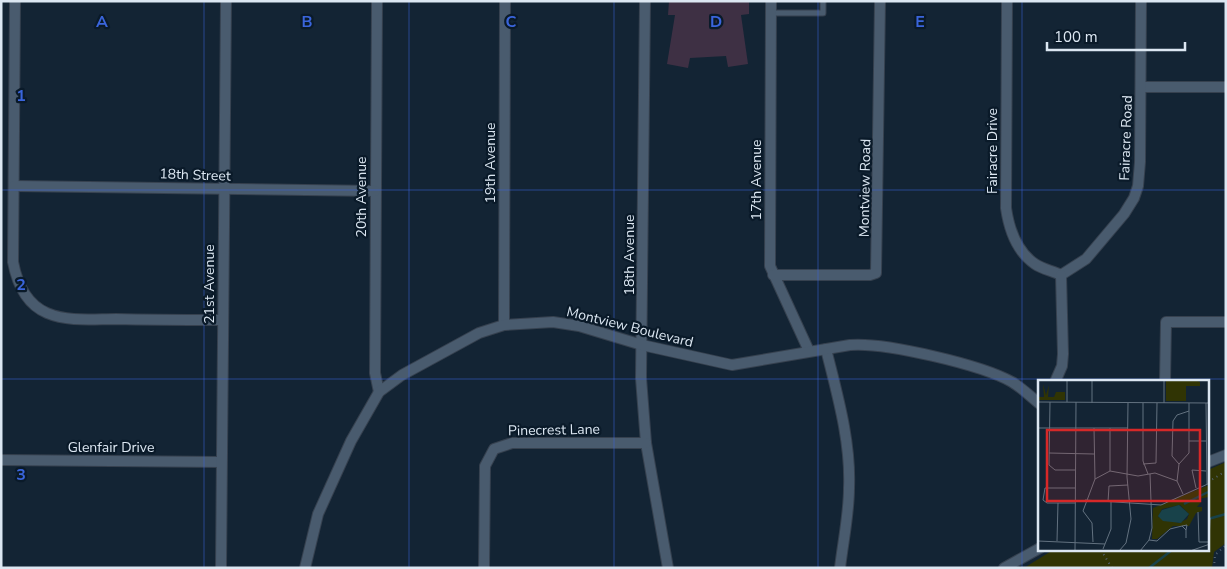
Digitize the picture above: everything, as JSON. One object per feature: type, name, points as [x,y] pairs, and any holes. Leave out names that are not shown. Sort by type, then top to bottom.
[{"type":"street","points":[[15,1],[13,262],[20,288],[26,296],[47,313],[72,319],[222,320]]},
{"type":"street","name":"21st Avenue","points":[[221,568],[226,1]]},
{"type":"street","name":"20th Avenue","points":[[377,1],[374,191],[375,373],[379,392]]},
{"type":"street","name":"19th Avenue","points":[[504,324],[505,1]]},
{"type":"street","name":"18th Avenue","points":[[645,1],[641,378],[646,443],[668,568]]},
{"type":"street","name":"17th Avenue","points":[[771,1],[769,250],[773,275],[809,351]]},
{"type":"street","name":"Montview Road","points":[[773,275],[870,275],[876,273],[880,1]]},
{"type":"street","name":"Fairacre Drive","points":[[1007,1],[1006,208],[1008,222],[1012,236],[1025,254],[1035,264],[1061,275]]},
{"type":"street","name":"Fairacre Road","points":[[1061,275],[1086,259],[1134,198],[1138,186],[1140,162],[1141,1]]},
{"type":"street","points":[[1141,86],[1226,87]]},
{"type":"street","name":"18th Street","points":[[14,186],[374,191]]},
{"type":"street","points":[[1056,380],[1062,366],[1063,354],[1061,275]]},
{"type":"street","name":"Montview Boulevard","points":[[309,566],[318,514],[350,441],[379,392],[402,375],[453,346],[479,333],[504,324],[539,322],[562,324],[609,334],[642,345],[732,365],[809,351],[859,344],[870,345],[969,365],[1014,383],[1038,402]]},
{"type":"street","points":[[1165,380],[1166,322],[1226,322]]},
{"type":"street","points":[[826,349],[844,423],[849,458],[850,489],[840,568]]},
{"type":"street","name":"Pinecrest Lane","points":[[484,568],[485,466],[494,449],[512,443],[646,443]]},
{"type":"street","points":[[1210,461],[1226,456]]},
{"type":"street","name":"Glenfair Drive","points":[[1,460],[221,462]]},
{"type":"street","points":[[1004,568],[1038,549]]},
{"type":"lane","points":[[771,13],[823,13],[823,1]]},
{"type":"path","points":[[1210,481],[1226,471]]},
{"type":"path","points":[[1213,568],[1215,554],[1226,545]]},
{"type":"path","points":[[1102,552],[1112,568]]},
{"type":"green space","points":[[1226,462],[1226,543],[1214,552],[1212,568],[1024,568],[1050,552],[1210,552],[1210,469]]},
{"type":"building","points":[[669,1],[749,1],[749,14],[741,15],[748,64],[728,67],[726,56],[690,58],[688,68],[667,64],[675,15],[668,15]]},
{"type":"waterway","points":[[1210,518],[1226,514]]},
{"type":"waterway","points":[[1149,568],[1169,552]]}]
